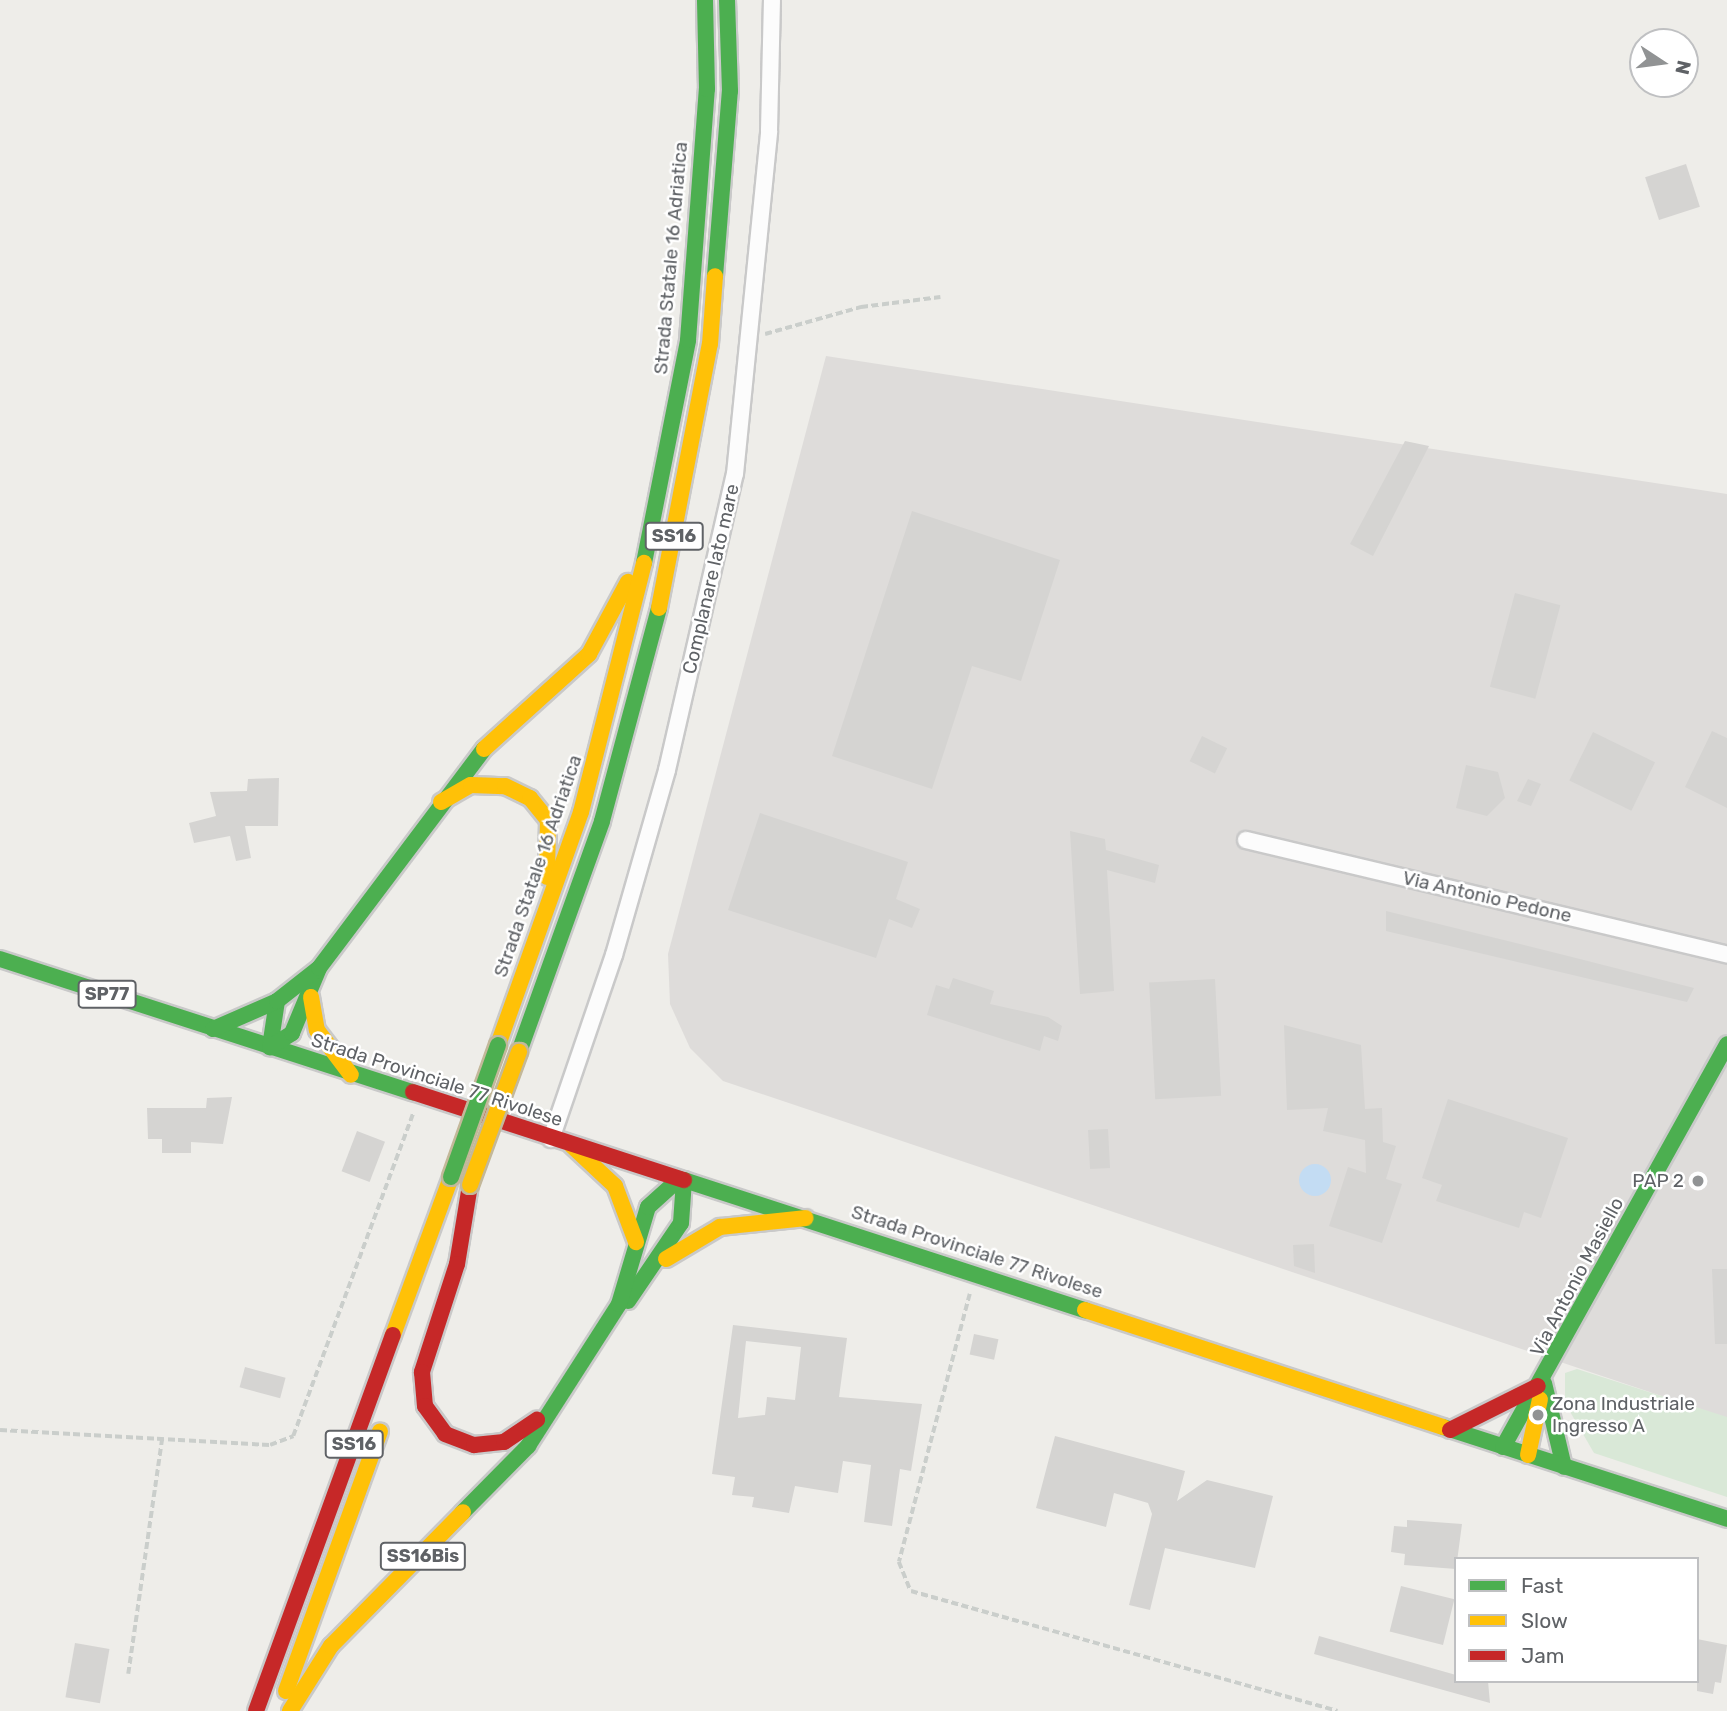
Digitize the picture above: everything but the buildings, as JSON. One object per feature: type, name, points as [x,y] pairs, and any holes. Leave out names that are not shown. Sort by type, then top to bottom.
[{"type":"main road","name":"Strada Statale 16 Adriatica","points":[[256,1711],[533,953],[623,662],[664,483],[688,340],[707,89],[705,0]]},
{"type":"main road","name":"SS16","points":[[403,1369],[602,821],[649,654],[685,484],[709,344],[730,91],[727,0]]},
{"type":"main road","points":[[213,1029],[277,1001],[319,968],[432,807],[474,757],[589,654],[618,609],[664,483]]},
{"type":"main road","points":[[432,807],[471,785],[505,786],[530,798],[548,820],[552,849],[533,953]]},
{"type":"main road","name":"SP77","points":[[0,959],[213,1029]]},
{"type":"main road","points":[[270,1047],[292,1033],[311,997],[319,968]]},
{"type":"main road","points":[[311,997],[317,1030],[351,1075]]},
{"type":"main road","points":[[270,1047],[269,1022],[277,1001]]},
{"type":"main road","name":"Strada Provinciale 77 Rivolese","points":[[213,1029],[419,1097],[806,1218],[1727,1519]]},
{"type":"main road","name":"Via Antonio Masiello","points":[[1544,1383],[1727,1044]]},
{"type":"main road","points":[[571,1145],[615,1186],[636,1242]]},
{"type":"main road","points":[[470,1185],[457,1264],[422,1371],[425,1406],[445,1434],[489,1445],[523,1432],[557,1400],[602,1331],[630,1279],[636,1242],[648,1207],[681,1179]]},
{"type":"main road","points":[[602,1331],[649,1276],[681,1223],[681,1179]]},
{"type":"main road","points":[[649,1276],[709,1230],[806,1218]]},
{"type":"main road","points":[[1450,1430],[1544,1383]]},
{"type":"main road","points":[[1503,1447],[1544,1383]]},
{"type":"main road","points":[[1528,1455],[1544,1383]]},
{"type":"main road","points":[[1544,1383],[1553,1440],[1564,1466]]},
{"type":"main road","name":"SS16Bis","points":[[290,1711],[331,1646],[499,1480],[557,1400]]},
{"type":"main road","name":"SS16","points":[[278,1711],[388,1409]]},
{"type":"street","name":"Complanare lato mare","points":[[551,1139],[618,942],[714,578],[735,474],[772,90],[772,0]]},
{"type":"street","name":"Via Antonio Pedone","points":[[1246,840],[1727,955]]},
{"type":"path","points":[[750,338],[861,307],[940,297]]},
{"type":"path","points":[[0,1430],[270,1445],[293,1436],[419,1097]]},
{"type":"path","points":[[975,1275],[899,1562],[911,1591],[1337,1711]]},
{"type":"path","points":[[128,1674],[162,1438]]},
{"type":"shaded area","points":[[826,356],[1727,494],[1727,1418],[723,1081],[690,1048],[670,1004],[668,954]]},
{"type":"green space","points":[[1577,1369],[1727,1417],[1727,1497],[1594,1453],[1565,1403],[1565,1373]]},
{"type":"water","points":[[1315,1164],[1326,1169],[1331,1180],[1326,1191],[1315,1196],[1304,1191],[1299,1180],[1304,1169]]},
{"type":"traffic: fast","points":[[644,563],[688,340],[707,89],[705,0]]},
{"type":"traffic: fast","points":[[715,276],[730,91],[727,0]]},
{"type":"traffic: fast","points":[[519,1052],[602,821],[659,608]]},
{"type":"traffic: fast","points":[[213,1029],[277,1001],[319,968],[484,749]]},
{"type":"traffic: fast","points":[[0,959],[413,1092]]},
{"type":"traffic: fast","points":[[277,1001],[270,1047],[292,1033],[319,968]]},
{"type":"traffic: fast","points":[[1503,1447],[1727,1044]]},
{"type":"traffic: fast","points":[[451,1177],[498,1045]]},
{"type":"traffic: fast","points":[[463,1512],[528,1446],[619,1304],[648,1207],[679,1179]]},
{"type":"traffic: fast","points":[[684,1180],[1085,1310]]},
{"type":"traffic: fast","points":[[628,1301],[681,1223],[684,1180]]},
{"type":"traffic: fast","points":[[1544,1383],[1564,1467]]},
{"type":"traffic: fast","points":[[1443,1427],[1727,1519]]},
{"type":"traffic: slow","points":[[659,608],[710,344],[715,276]]},
{"type":"traffic: slow","points":[[498,1045],[581,812],[644,563]]},
{"type":"traffic: slow","points":[[484,749],[589,654],[628,582]]},
{"type":"traffic: slow","points":[[441,802],[471,785],[505,786],[530,798],[548,820],[547,877]]},
{"type":"traffic: slow","points":[[311,997],[317,1030],[351,1075]]},
{"type":"traffic: slow","points":[[470,1185],[519,1052]]},
{"type":"traffic: slow","points":[[571,1145],[615,1186],[636,1242]]},
{"type":"traffic: slow","points":[[393,1335],[451,1177]]},
{"type":"traffic: slow","points":[[666,1259],[720,1227],[806,1218]]},
{"type":"traffic: slow","points":[[1085,1310],[1443,1427]]},
{"type":"traffic: slow","points":[[1528,1455],[1540,1399]]},
{"type":"traffic: slow","points":[[286,1691],[380,1432]]},
{"type":"traffic: slow","points":[[290,1711],[331,1646],[463,1512]]},
{"type":"traffic: jam","points":[[413,1092],[684,1180]]},
{"type":"traffic: jam","points":[[470,1185],[457,1264],[422,1372],[425,1406],[445,1434],[474,1445],[504,1442],[537,1420]]},
{"type":"traffic: jam","points":[[256,1711],[393,1335]]},
{"type":"traffic: jam","points":[[1450,1430],[1538,1386]]},
{"type":"place","name":"PAP 2","points":[[1698,1181]]},
{"type":"place","name":"Zona Industriale Ingresso A","points":[[1538,1415]]}]
